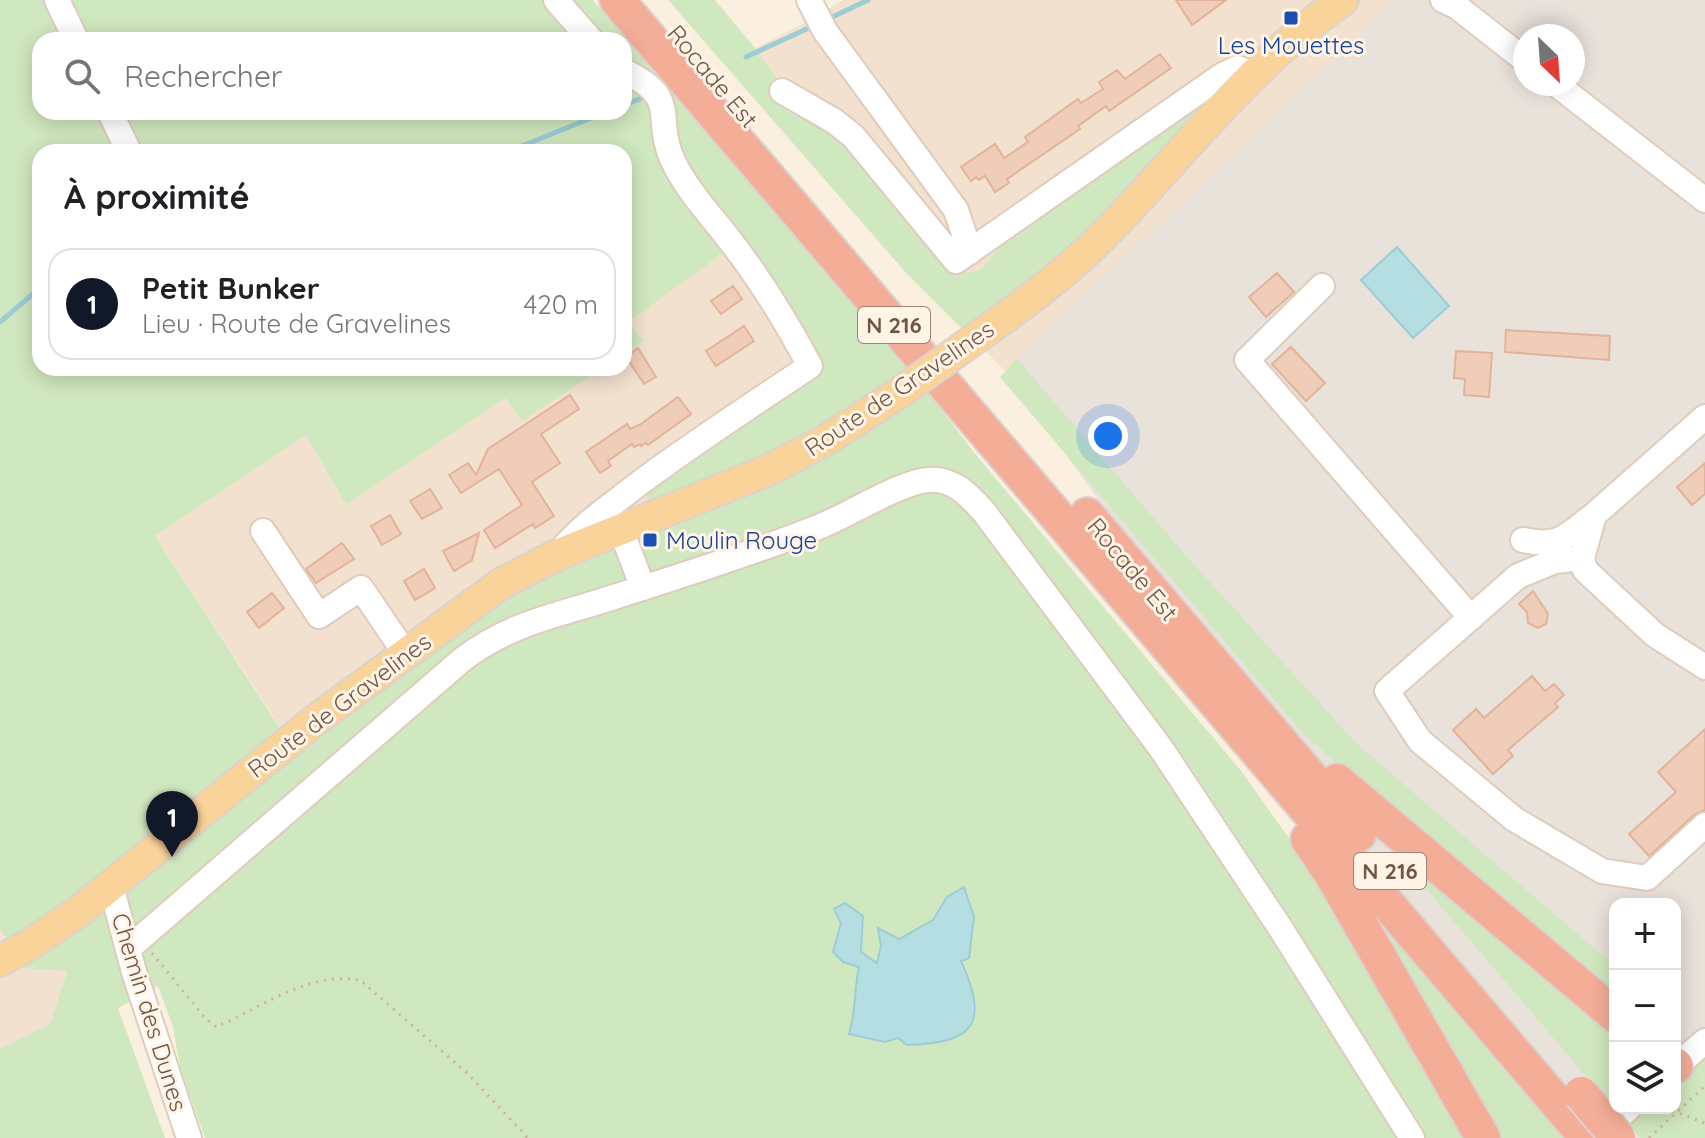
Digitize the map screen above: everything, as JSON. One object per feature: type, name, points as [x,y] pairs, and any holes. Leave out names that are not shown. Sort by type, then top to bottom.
[{"type":"highway","name":"Rocade Est","points":[[617,0],[1265,762],[1571,1101],[1618,1138]]},
{"type":"highway","name":"Rocade Est","points":[[648,0],[1200,648],[1571,1101],[1587,1138]]},
{"type":"highway","points":[[1200,648],[1364,805],[1609,1010]]},
{"type":"highway","points":[[1265,762],[1283,802],[1331,873],[1483,1138]]},
{"type":"main road","name":"Route de Gravelines","points":[[0,961],[54,929],[281,747],[502,583],[557,555],[785,463],[902,391],[1040,291],[1102,237],[1252,74],[1289,40],[1343,0]]},
{"type":"street","points":[[57,0],[72,32]]},
{"type":"street","points":[[556,0],[584,32]]},
{"type":"street","points":[[1455,2],[1513,35]]},
{"type":"street","points":[[1455,2],[1513,50]]},
{"type":"street","points":[[816,15],[956,210],[970,252]]},
{"type":"street","points":[[782,91],[834,121],[853,136],[956,261],[1221,76],[1237,68],[1252,74]]},
{"type":"street","points":[[557,555],[574,533],[613,503],[810,366],[768,290],[676,167],[669,152],[665,113],[659,95],[643,80],[632,75]]},
{"type":"street","points":[[1585,89],[1705,181]]},
{"type":"street","points":[[1571,96],[1705,200]]},
{"type":"street","points":[[114,120],[125,144]]},
{"type":"street","points":[[1317,302],[1247,360],[1471,618]]},
{"type":"street","points":[[1705,417],[1588,537],[1555,561],[1518,576],[1387,691],[1420,741],[1514,819],[1602,871],[1647,878],[1705,825]]},
{"type":"street","points":[[134,944],[472,652],[519,625],[643,588],[816,529],[917,482],[943,481],[959,489],[993,523],[1160,747],[1279,926],[1412,1138]]},
{"type":"street","points":[[621,530],[643,588]]},
{"type":"street","points":[[263,531],[319,616],[361,588],[405,653]]},
{"type":"street","points":[[1523,540],[1542,544],[1588,537]]},
{"type":"street","points":[[1588,537],[1585,570],[1655,635],[1705,667]]},
{"type":"street","name":"Chemin des Dunes","points":[[111,886],[134,944],[189,1138]]},
{"type":"street","points":[[1681,1061],[1705,1041]]},
{"type":"street","points":[[1595,1138],[1622,1114]]},
{"type":"path","points":[[134,944],[216,1027],[305,986],[345,977],[360,980],[457,1064],[528,1138]]},
{"type":"path","points":[[1681,1110],[1705,1086]]},
{"type":"path","points":[[1649,1138],[1677,1114]]},
{"type":"path","points":[[1681,1114],[1705,1123]]},
{"type":"shaded area","points":[[843,0],[1399,0],[1005,371],[943,309],[755,48]]},
{"type":"shaded area","points":[[1399,0],[1705,0],[1705,1138],[1562,1138],[1005,371]]},
{"type":"shaded area","points":[[738,242],[800,327],[824,368],[646,494],[664,529],[517,590],[297,753],[155,536],[306,435],[346,505],[505,398],[522,421],[591,376],[632,376],[632,349],[644,341],[632,326],[632,320]]},
{"type":"shaded area","points":[[0,928],[8,939],[67,970],[50,1024],[0,1049]]},
{"type":"green space","points":[[0,0],[593,0],[620,32],[32,32],[32,120],[632,120],[632,46],[937,404],[976,455],[1242,772],[1332,899],[1470,1138],[205,1138],[180,1067],[173,1027],[158,986],[118,1008],[165,1138],[0,1138],[0,1049],[50,1024],[67,971],[24,968],[0,928]],"holes":[[[32,144],[632,144],[632,320],[738,242],[800,327],[823,368],[646,495],[663,529],[517,590],[485,609],[296,753],[155,536],[306,435],[346,505],[505,398],[522,421],[591,376],[32,376]]]},
{"type":"green space","points":[[668,0],[715,0],[755,48],[801,112],[844,137],[950,270],[962,272],[984,266],[1006,237],[1230,81],[1107,218],[967,334],[907,274]]},
{"type":"green space","points":[[632,326],[644,341],[632,349]]},
{"type":"green space","points":[[1017,359],[1189,559],[1357,744],[1609,961],[1609,1003],[1376,801],[1300,730],[1000,377]]},
{"type":"green space","points":[[1366,819],[1609,1019],[1609,1103]]},
{"type":"green space","points":[[1342,875],[1564,1138],[1493,1138]]},
{"type":"green space","points":[[1705,1054],[1705,1138],[1640,1138],[1628,1124],[1639,1114],[1681,1114],[1681,1076]]},
{"type":"water","points":[[1397,247],[1449,306],[1413,338],[1361,280]]},
{"type":"water","points":[[964,887],[974,917],[969,958],[961,961],[974,1000],[970,1026],[962,1034],[948,1040],[907,1045],[898,1038],[885,1042],[849,1034],[859,967],[843,962],[833,952],[841,923],[834,909],[845,903],[863,916],[861,952],[877,963],[881,946],[878,928],[899,939],[933,920],[947,897]]},
{"type":"building","points":[[1176,0],[1226,0],[1192,25]]},
{"type":"building","points":[[1160,54],[1171,68],[1109,111],[1106,106],[1078,126],[1080,129],[1007,179],[1009,183],[995,192],[985,176],[971,181],[961,167],[995,144],[1004,158],[1028,142],[1025,137],[1078,99],[1081,103],[1103,89],[1099,82],[1117,70],[1125,79]]},
{"type":"building","points":[[1277,273],[1294,292],[1266,317],[1249,297]]},
{"type":"building","points":[[733,286],[742,299],[721,314],[711,301]]},
{"type":"building","points":[[744,326],[754,341],[716,366],[706,351]]},
{"type":"building","points":[[1506,330],[1610,336],[1609,360],[1505,352]]},
{"type":"building","points":[[1291,347],[1325,383],[1306,401],[1272,364]]},
{"type":"building","points":[[638,348],[656,377],[644,384],[632,366],[632,352]]},
{"type":"building","points":[[1456,351],[1492,353],[1489,397],[1464,395],[1465,379],[1454,378]]},
{"type":"building","points":[[570,395],[579,409],[541,434],[560,463],[532,482],[554,516],[535,528],[533,524],[495,548],[484,530],[522,505],[499,469],[461,493],[449,475],[468,463],[476,475],[488,449]]},
{"type":"building","points":[[678,397],[691,414],[648,445],[634,447],[632,444],[608,461],[611,466],[600,473],[586,452],[627,424],[630,429],[641,424]]},
{"type":"building","points":[[1705,463],[1705,494],[1692,505],[1677,487]]},
{"type":"building","points":[[430,489],[442,508],[422,519],[410,501]]},
{"type":"building","points":[[390,515],[401,534],[382,545],[371,526]]},
{"type":"building","points":[[479,533],[472,560],[454,571],[443,551]]},
{"type":"building","points":[[342,543],[354,559],[316,583],[306,569]]},
{"type":"building","points":[[424,569],[435,588],[415,600],[404,581]]},
{"type":"building","points":[[1533,591],[1548,614],[1546,624],[1538,628],[1528,623],[1527,612],[1519,604]]},
{"type":"building","points":[[272,593],[284,608],[259,628],[247,612]]},
{"type":"building","points":[[1532,676],[1545,691],[1554,684],[1564,695],[1555,703],[1558,707],[1508,750],[1513,756],[1493,774],[1453,730],[1476,709],[1484,718]]},
{"type":"building","points":[[1705,729],[1705,810],[1695,814],[1649,856],[1629,834],[1676,792],[1658,772]]},
{"type":"waterway","points":[[826,20],[868,0]]},
{"type":"waterway","points":[[746,57],[813,26]]},
{"type":"waterway","points":[[632,102],[647,96]]},
{"type":"waterway","points":[[527,144],[586,120]]},
{"type":"waterway","points":[[0,322],[32,295]]},
{"type":"place","name":"Les Mouettes","points":[[1291,18]]},
{"type":"place","name":"Moulin Rouge","points":[[650,540]]},
{"type":"place","name":"Petit Bunker","points":[[172,857]]}]
